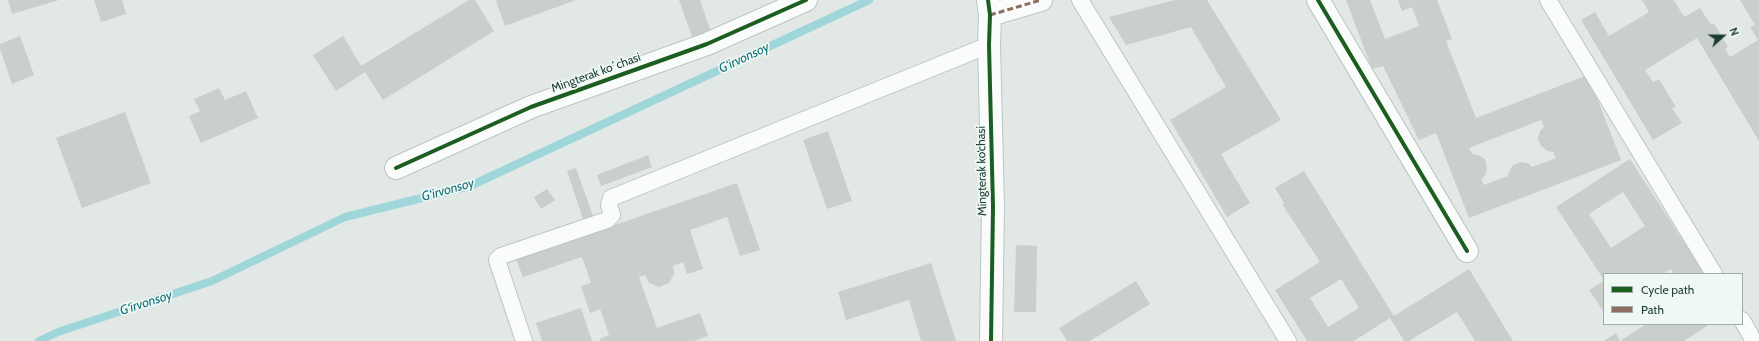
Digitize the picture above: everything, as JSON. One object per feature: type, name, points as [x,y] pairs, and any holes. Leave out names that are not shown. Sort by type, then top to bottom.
[{"type":"street","name":"Mingterak koʻchasi","points":[[396,168],[532,107],[707,44],[806,0]]},
{"type":"street","points":[[989,8],[1041,0]]},
{"type":"street","points":[[1318,0],[1467,251]]},
{"type":"street","name":"Mingterak ko‘chasi","points":[[989,8],[993,207],[991,341]]},
{"type":"lane","points":[[1080,0],[1288,341]]},
{"type":"lane","points":[[1548,0],[1713,273]]},
{"type":"lane","points":[[524,341],[497,260],[501,256],[607,220],[612,215],[609,205],[611,198],[989,45]]},
{"type":"lane","points":[[1743,322],[1754,341]]},
{"type":"building","points":[[8,0],[59,0],[12,14]]},
{"type":"building","points":[[94,0],[122,0],[126,14],[101,22]]},
{"type":"building","points":[[469,0],[475,0],[494,31],[383,100],[365,72],[336,91],[313,55],[343,36],[361,66]]},
{"type":"building","points":[[576,0],[505,26],[496,1]]},
{"type":"building","points":[[679,0],[700,0],[711,32],[693,39]]},
{"type":"building","points":[[1175,0],[1207,0],[1281,120],[1221,154],[1250,203],[1227,217],[1170,120],[1226,87],[1191,27],[1126,45],[1109,17]]},
{"type":"building","points":[[1346,0],[1370,0],[1385,39],[1419,26],[1412,7],[1402,11],[1398,0],[1437,0],[1452,39],[1446,41],[1476,118],[1588,75],[1621,160],[1469,218],[1436,133],[1419,140],[1383,66],[1372,69]],"holes":[[[1541,120],[1544,127],[1540,131],[1538,139],[1541,146],[1548,151],[1553,152],[1556,158],[1532,167],[1528,163],[1520,162],[1513,165],[1508,176],[1484,185],[1481,180],[1486,174],[1487,167],[1485,159],[1478,155],[1472,154],[1469,148]]]},
{"type":"building","points":[[1642,0],[1674,0],[1684,17],[1700,8],[1711,25],[1714,23],[1728,47],[1725,49],[1730,57],[1758,40],[1750,27],[1755,25],[1740,0],[1759,0],[1759,141],[1697,38],[1645,70],[1653,82],[1659,79],[1676,107],[1672,108],[1682,123],[1653,140],[1581,20],[1595,12],[1609,36],[1649,12]]},
{"type":"building","points":[[20,36],[34,75],[12,84],[0,49],[0,44]]},
{"type":"building","points":[[219,88],[225,100],[246,91],[258,118],[201,143],[189,116],[200,111],[194,99]]},
{"type":"building","points":[[125,112],[151,183],[82,208],[56,138]]},
{"type":"building","points":[[828,131],[852,201],[827,209],[803,140]]},
{"type":"building","points":[[648,155],[652,167],[601,186],[597,175]]},
{"type":"building","points":[[1630,159],[1704,273],[1673,273],[1671,269],[1665,273],[1603,273],[1603,278],[1556,207]],"holes":[[[1623,192],[1645,226],[1611,248],[1589,214]]]},
{"type":"building","points":[[576,168],[593,216],[583,219],[567,171]]},
{"type":"building","points":[[1304,171],[1394,316],[1469,269],[1513,341],[1475,341],[1457,312],[1409,341],[1404,341],[1390,318],[1354,341],[1307,341],[1275,290],[1320,262],[1282,204],[1284,203],[1275,188]],"holes":[[[1341,279],[1359,308],[1328,327],[1310,298]]]},
{"type":"building","points":[[737,183],[760,250],[740,256],[727,217],[690,230],[703,269],[687,274],[683,262],[673,266],[674,274],[669,283],[659,287],[649,283],[645,275],[639,277],[657,328],[700,313],[708,336],[694,341],[600,341],[599,339],[609,335],[600,309],[590,313],[581,286],[591,283],[582,257],[523,277],[516,259]]},
{"type":"building","points":[[547,189],[555,200],[541,209],[534,197]]},
{"type":"building","points":[[1016,245],[1037,246],[1036,312],[1014,312]]},
{"type":"building","points":[[931,263],[956,341],[921,341],[909,300],[846,320],[838,292]]},
{"type":"building","points":[[1136,281],[1150,304],[1090,341],[1067,341],[1059,328]]},
{"type":"building","points":[[1603,282],[1603,311],[1589,290]]},
{"type":"building","points":[[581,308],[592,341],[542,341],[536,323]]},
{"type":"building","points":[[1644,325],[1708,325],[1684,341],[1620,341]]},
{"type":"building","points":[[1616,333],[1620,341],[1604,341]]},
{"type":"waterway","name":"G‘irvonsoy","points":[[39,341],[58,332],[212,281],[345,217],[470,186],[869,0]]},
{"type":"marked path","points":[[990,15],[1041,0]]},
{"type":"cycle path","points":[[396,168],[531,107],[707,44],[806,0]]},
{"type":"cycle path","points":[[988,0],[990,15],[989,45],[993,207],[991,341]]},
{"type":"cycle path","points":[[1318,0],[1467,251]]}]
